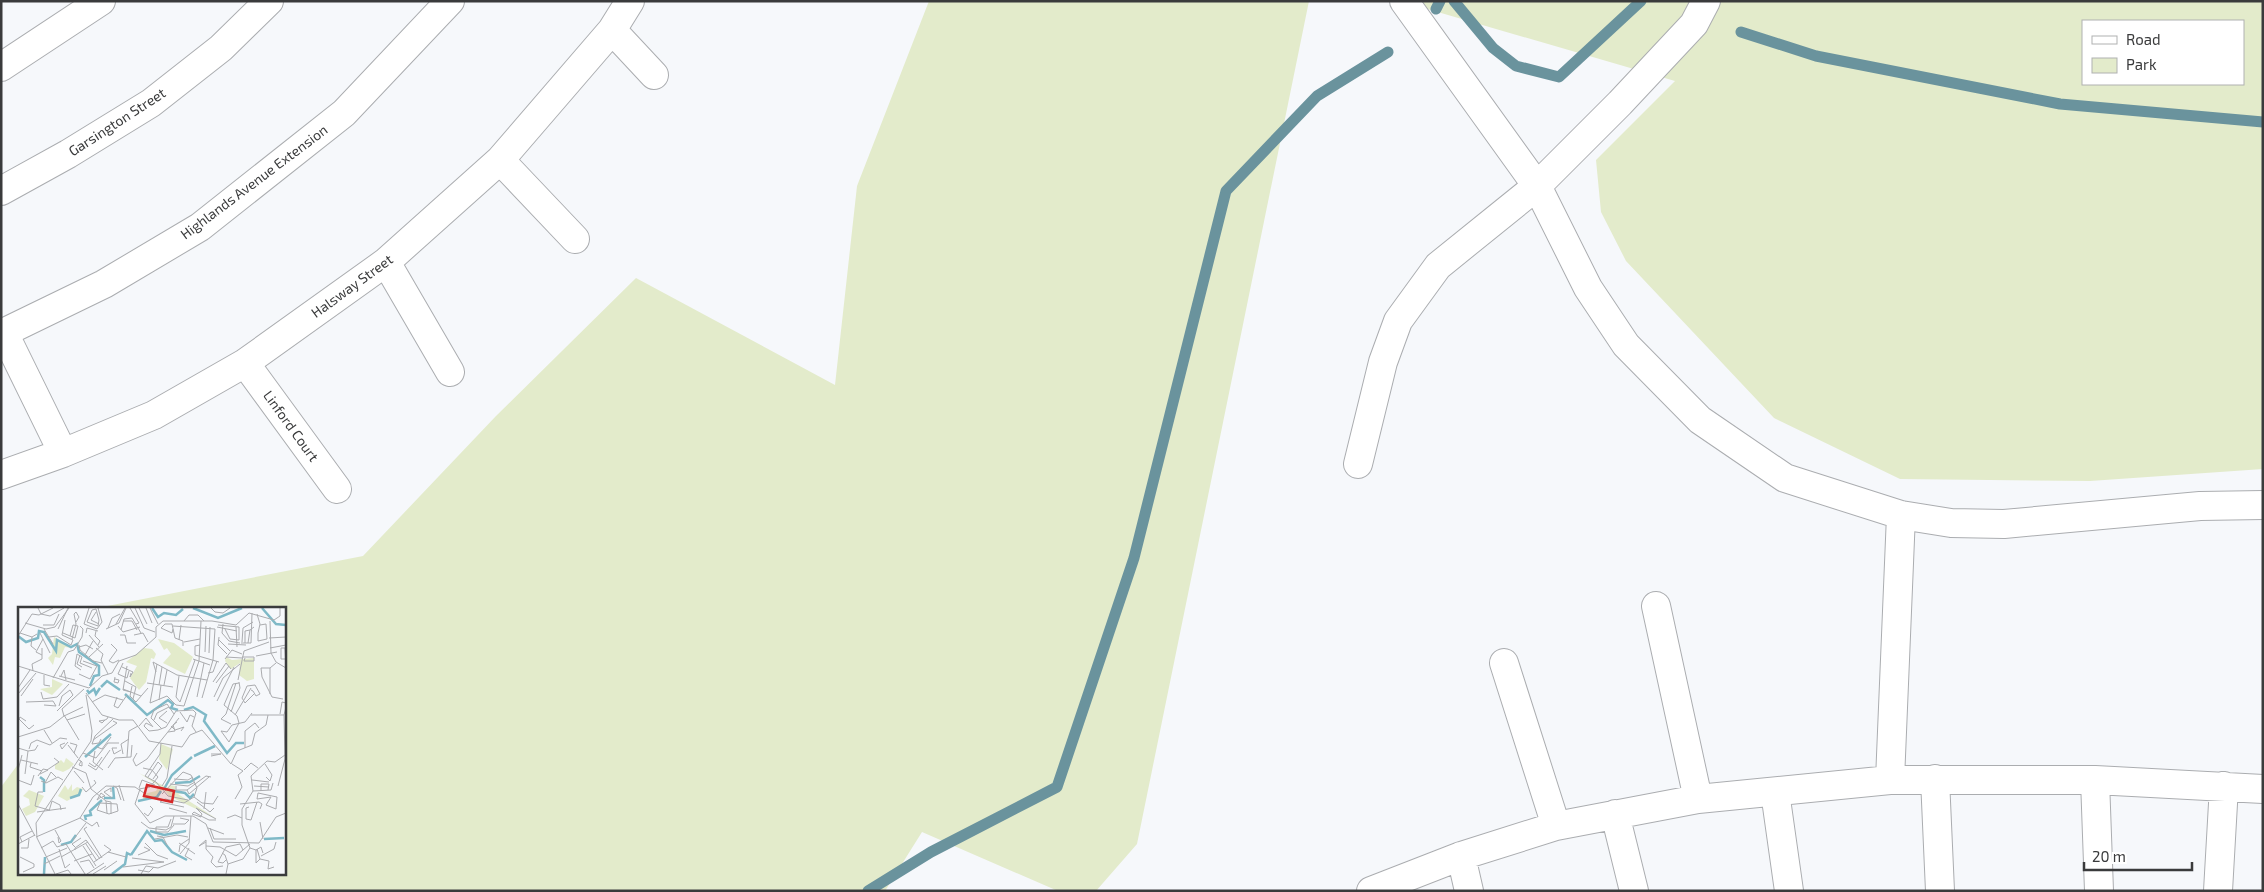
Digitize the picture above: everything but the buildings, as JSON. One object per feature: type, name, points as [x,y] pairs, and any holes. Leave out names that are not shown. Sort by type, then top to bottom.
[{"type":"street","points":[[1,67],[101,1]]},
{"type":"street","name":"Garsington Street","points":[[1,191],[68,154],[151,103],[221,48],[269,1]]},
{"type":"street","name":"Highlands Avenue Extension","points":[[3,334],[104,284],[200,228],[344,113],[450,1]]},
{"type":"street","name":"Halsway Street","points":[[1,475],[62,453],[154,415],[245,362],[386,262],[500,160],[612,30],[630,1]]},
{"type":"street","points":[[1404,1],[1536,186],[1588,288],[1626,345],[1700,420],[1785,478],[1901,515],[1951,523],[2004,524],[2200,506],[2263,505]]},
{"type":"street","points":[[1358,464],[1383,362],[1398,321],[1438,266],[1536,186],[1620,103],[1694,24],[1706,1]]},
{"type":"street","points":[[612,30],[654,75]]},
{"type":"street","points":[[500,160],[575,239]]},
{"type":"street","points":[[386,262],[450,372]]},
{"type":"street","points":[[3,334],[62,453]]},
{"type":"street","name":"Linford Court","points":[[245,362],[337,489]]},
{"type":"street","points":[[1890,780],[1901,515]]},
{"type":"street","points":[[1656,606],[1698,799]]},
{"type":"street","points":[[1504,662],[1556,826]]},
{"type":"street","points":[[1936,779],[1940,891]]},
{"type":"street","points":[[1371,891],[1461,856],[1556,826],[1698,799],[1890,780],[1936,779],[2095,780],[2263,789]]},
{"type":"street","points":[[2095,780],[2099,891]]},
{"type":"street","points":[[2218,891],[2224,786]]},
{"type":"street","points":[[1775,792],[1790,891]]},
{"type":"street","points":[[1615,814],[1634,891]]},
{"type":"street","points":[[1461,856],[1469,891]]},
{"type":"green space","points":[[929,1],[1309,1],[1137,844],[1096,891],[1058,891],[922,832],[885,891],[1,891],[1,787],[18,764],[18,874],[285,874],[285,607],[102,607],[363,556],[496,416],[636,278],[835,385],[857,186]]},
{"type":"green space","points":[[1400,1],[2263,1],[2263,469],[2090,481],[1900,479],[1774,418],[1626,261],[1601,212],[1596,160],[1675,81]]},
{"type":"waterway","points":[[1436,9],[1440,1]]},
{"type":"waterway","points":[[1454,1],[1493,48],[1516,66],[1559,77],[1641,1]]},
{"type":"waterway","points":[[1741,32],[1816,56],[2060,104],[2263,122]]},
{"type":"waterway","points":[[868,891],[931,852],[1057,787],[1134,558],[1226,191],[1317,96],[1388,52]]}]
